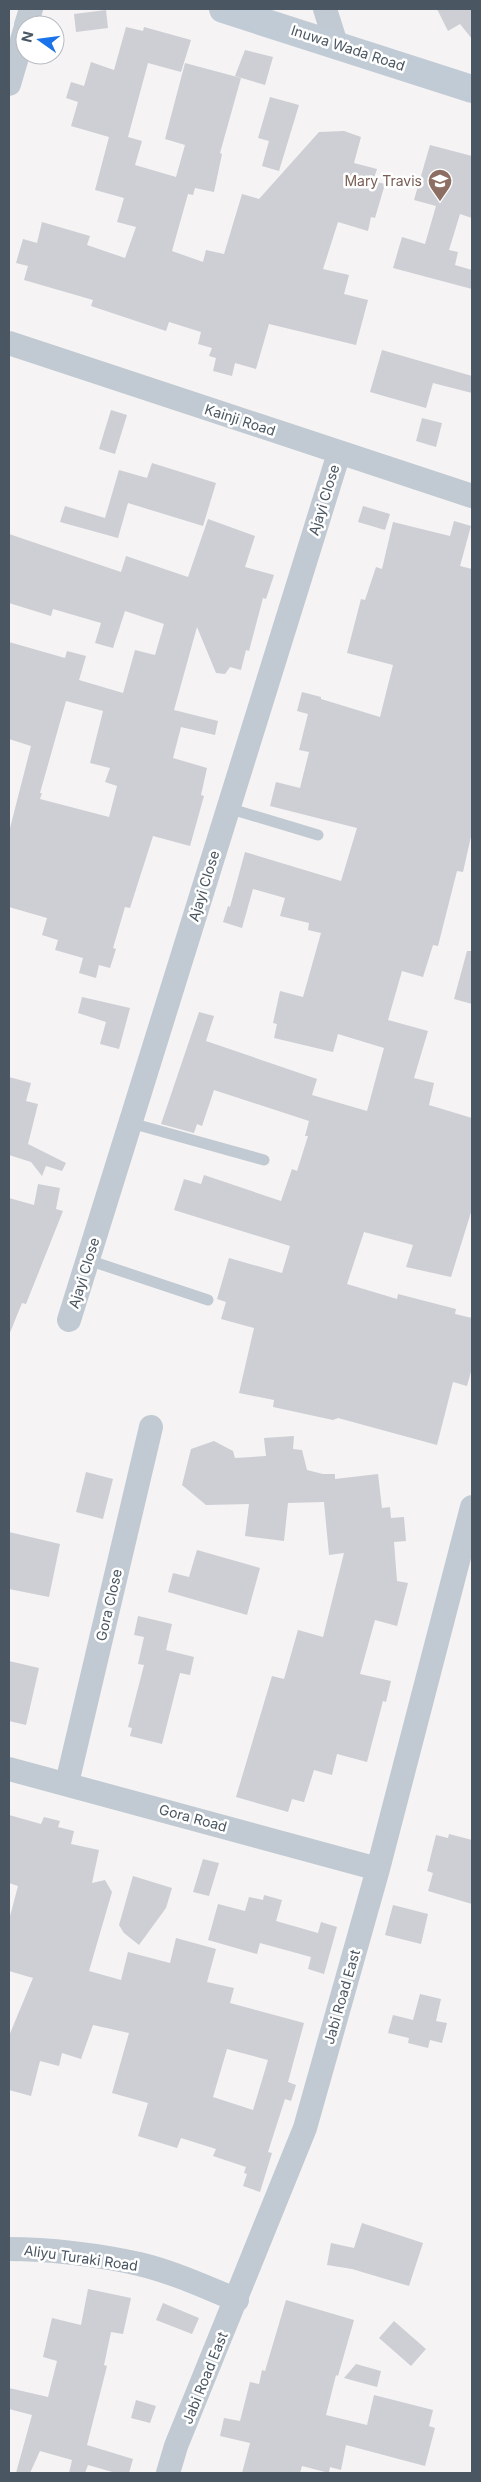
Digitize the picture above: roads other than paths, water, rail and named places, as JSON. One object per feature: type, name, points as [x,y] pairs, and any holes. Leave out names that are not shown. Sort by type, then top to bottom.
[{"type":"street","name":"Inuwa Wada Road","points":[[222,9],[472,89]]},
{"type":"street","points":[[325,9],[336,44]]},
{"type":"street","points":[[9,84],[15,64]]},
{"type":"street","name":"Kainji Road","points":[[9,343],[472,496]]},
{"type":"street","name":"Ajayi Close","points":[[69,1320],[339,453]]},
{"type":"street","name":"Gora Close","points":[[67,1783],[151,1427]]},
{"type":"street","name":"Jabi Road East","points":[[168,2473],[176,2446],[237,2300],[305,2128],[378,1869],[472,1507]]},
{"type":"street","name":"Gora Road","points":[[9,1769],[67,1783],[378,1869]]},
{"type":"street","name":"Aliyu Turaki Road","points":[[9,2248],[140,2264],[237,2300]]},
{"type":"lane","points":[[228,808],[318,835]]},
{"type":"lane","points":[[131,1123],[264,1160]]},
{"type":"lane","points":[[88,1260],[208,1300]]},
{"type":"place","name":"Mary Travis","points":[[440,202]]}]
